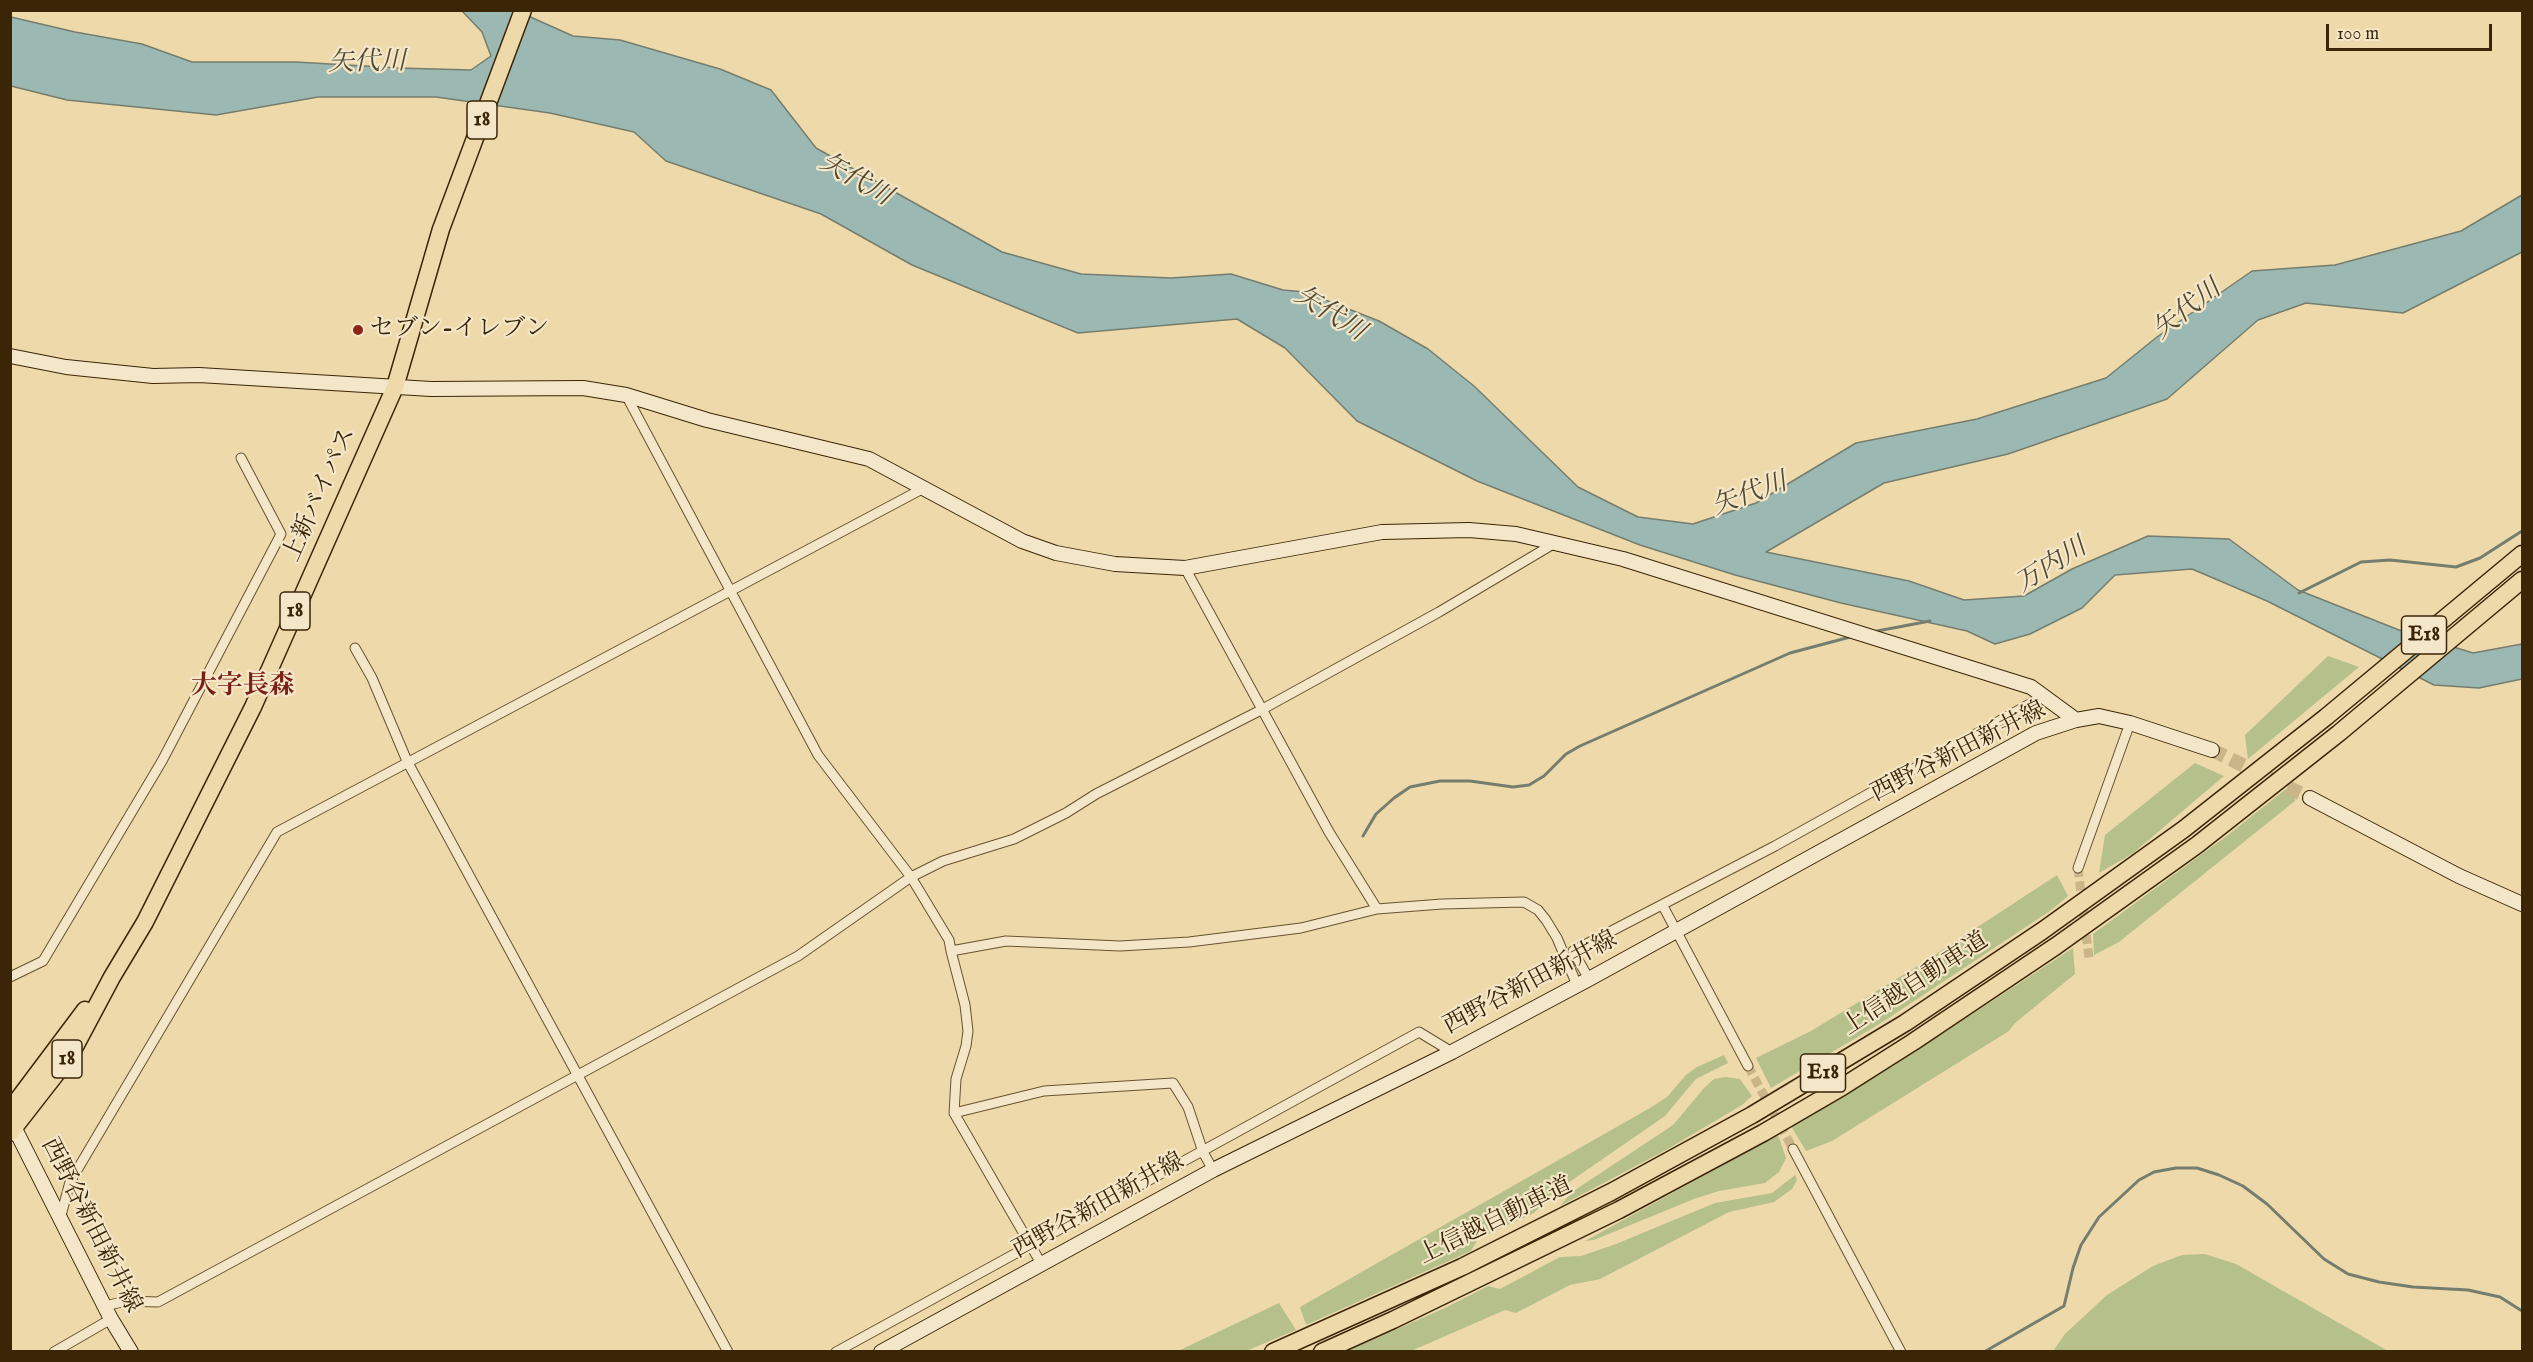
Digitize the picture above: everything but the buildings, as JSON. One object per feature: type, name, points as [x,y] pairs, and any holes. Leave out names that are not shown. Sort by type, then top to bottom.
[{"type":"highway","name":"上新バイパス","points":[[12,1127],[69,1056],[160,893],[253,707],[394,387],[441,229],[523,10]]},
{"type":"highway","name":"上信越自動車道","points":[[1273,1352],[1462,1267],[1611,1192],[1829,1070],[1905,1023],[2114,880],[2184,829],[2326,717],[2523,554]]},
{"type":"highway","name":"上信越自動車道","points":[[1322,1352],[1619,1210],[1842,1087],[1986,994],[2127,897],[2197,845],[2338,733],[2523,580]]},
{"type":"highway","name":"上新バイパス","points":[[10,1110],[112,977]]},
{"type":"street","points":[[10,356],[66,367],[153,376],[199,375],[394,387],[583,388],[626,395],[707,420],[869,459],[991,526],[1056,554],[1115,564],[1185,568],[1382,532],[1469,530],[1516,534],[1635,562],[2031,687],[2076,720]]},
{"type":"street","points":[[626,395],[818,755],[911,877],[949,940],[965,1005],[968,1031],[956,1079],[954,1113],[1042,1265]]},
{"type":"street","points":[[10,977],[43,961],[162,761],[280,534],[242,458]]},
{"type":"street","points":[[60,1219],[70,1182],[277,832],[407,760],[924,488]]},
{"type":"street","points":[[54,1352],[126,1301],[158,1302],[798,956],[911,877],[943,861],[1014,839],[1261,710],[1439,612],[1555,543]]},
{"type":"street","points":[[1185,568],[1329,832],[1377,909]]},
{"type":"street","points":[[355,648],[372,678],[407,760],[728,1352]]},
{"type":"street","points":[[1583,982],[1573,951],[1663,906],[2044,696]]},
{"type":"street","name":"西野谷新田新井線","points":[[881,1352],[1214,1170],[1452,1052],[1583,982],[2036,733],[2076,720],[2099,716],[2130,723],[2212,750]]},
{"type":"street","points":[[2078,868],[2130,723]]},
{"type":"street","points":[[2310,798],[2460,876],[2523,904]]},
{"type":"street","points":[[951,951],[1006,941],[1120,945],[1189,942],[1301,928],[1377,909],[1442,904],[1524,902],[1538,910],[1546,920],[1583,982]]},
{"type":"street","points":[[1663,906],[1748,1066]]},
{"type":"street","points":[[836,1352],[1419,1032],[1452,1052]]},
{"type":"street","points":[[954,1113],[1044,1091],[1173,1083],[1188,1107],[1203,1152],[1214,1170]]},
{"type":"street","name":"西野谷新田新井線","points":[[12,1127],[108,1313],[131,1352]]},
{"type":"street","points":[[1793,1149],[1901,1352]]},
{"type":"green space","points":[[2328,656],[2359,667],[2248,759],[2245,735]]},
{"type":"green space","points":[[2195,763],[2224,776],[2132,854],[2099,873],[2105,835]]},
{"type":"green space","points":[[2286,789],[2296,796],[2295,801],[2119,942],[2094,955],[2093,934],[2228,835]]},
{"type":"green space","points":[[2057,875],[2068,896],[2050,911],[1878,1025],[1771,1088],[1756,1058],[1811,1031],[1921,964]]},
{"type":"green space","points":[[2073,948],[2075,974],[2015,1023],[2009,1031],[1832,1141],[1806,1151],[1791,1126],[1890,1068]]},
{"type":"green space","points":[[1724,1055],[1728,1063],[1696,1079],[1665,1116],[1552,1194],[1534,1213],[1478,1239],[1471,1251],[1306,1325],[1300,1307],[1650,1108],[1667,1097],[1686,1075],[1697,1067]]},
{"type":"green space","points":[[1726,1077],[1740,1079],[1752,1096],[1742,1105],[1666,1150],[1560,1206],[1572,1192],[1673,1125],[1714,1079]]},
{"type":"green space","points":[[1778,1135],[1786,1158],[1779,1172],[1765,1183],[1719,1191],[1694,1199],[1594,1240],[1585,1241]]},
{"type":"green space","points":[[1795,1175],[1797,1180],[1792,1189],[1774,1202],[1729,1212],[1600,1279],[1570,1285],[1516,1313],[1505,1310],[1411,1351],[1347,1351],[1445,1308],[1488,1286],[1500,1289],[1560,1257],[1581,1256],[1616,1244],[1715,1203],[1772,1193]]},
{"type":"green space","points":[[2205,1254],[2236,1264],[2388,1351],[2053,1351],[2065,1334],[2107,1295],[2153,1266],[2182,1255]]},
{"type":"green space","points":[[1279,1303],[1296,1330],[1246,1351],[1178,1351]]},
{"type":"water","name":"矢代川","points":[[462,11],[517,11],[573,36],[620,40],[720,69],[771,90],[816,148],[1002,252],[1081,274],[1171,278],[1231,274],[1283,290],[1305,292],[1379,321],[1428,349],[1474,386],[1578,487],[1638,517],[1693,524],[1756,503],[1856,443],[1977,419],[2106,378],[2157,337],[2252,271],[2335,265],[2461,231],[2522,195],[2522,252],[2403,313],[2306,303],[2258,320],[2167,399],[2008,454],[1884,483],[1766,552],[1909,581],[1964,600],[2024,596],[2072,569],[2148,536],[2229,539],[2298,590],[2399,630],[2473,653],[2522,644],[2522,679],[2479,688],[2434,685],[2267,601],[2192,569],[2115,575],[2082,608],[2030,634],[1995,644],[1967,631],[1841,603],[1735,575],[1640,545],[1477,481],[1357,421],[1285,348],[1237,319],[1078,333],[912,265],[821,214],[666,161],[634,132],[550,113],[436,97],[318,97],[216,115],[67,100],[11,86],[11,17],[142,44],[192,62],[296,62],[471,70],[491,56],[482,32]]},
{"type":"waterway","points":[[2299,593],[2361,562],[2390,560],[2456,567],[2480,558],[2522,531]]},
{"type":"waterway","points":[[1872,632],[1930,621]]},
{"type":"waterway","points":[[1363,836],[1376,814],[1410,787],[1440,781],[1470,781],[1513,787],[1529,785],[1544,776],[1566,754],[1580,746],[1790,653],[1854,636]]},
{"type":"waterway","points":[[1984,1352],[2064,1306],[2081,1245],[2099,1217],[2139,1180],[2154,1172],[2176,1168],[2197,1168],[2243,1186],[2267,1204],[2324,1259],[2348,1274],[2413,1287],[2468,1290],[2500,1297],[2522,1311]]},
{"type":"tunnel","points":[[2212,750],[2310,798]]},
{"type":"tunnel","points":[[2078,868],[2089,958]]},
{"type":"tunnel","points":[[1748,1066],[1793,1149]]},
{"type":"place","name":"セブン-イレブン","points":[[358,330]]},
{"type":"district","name":"大字長森","points":[[243,688]]},
{"type":"water label","name":"万内川","points":[[2052,567]]}]
